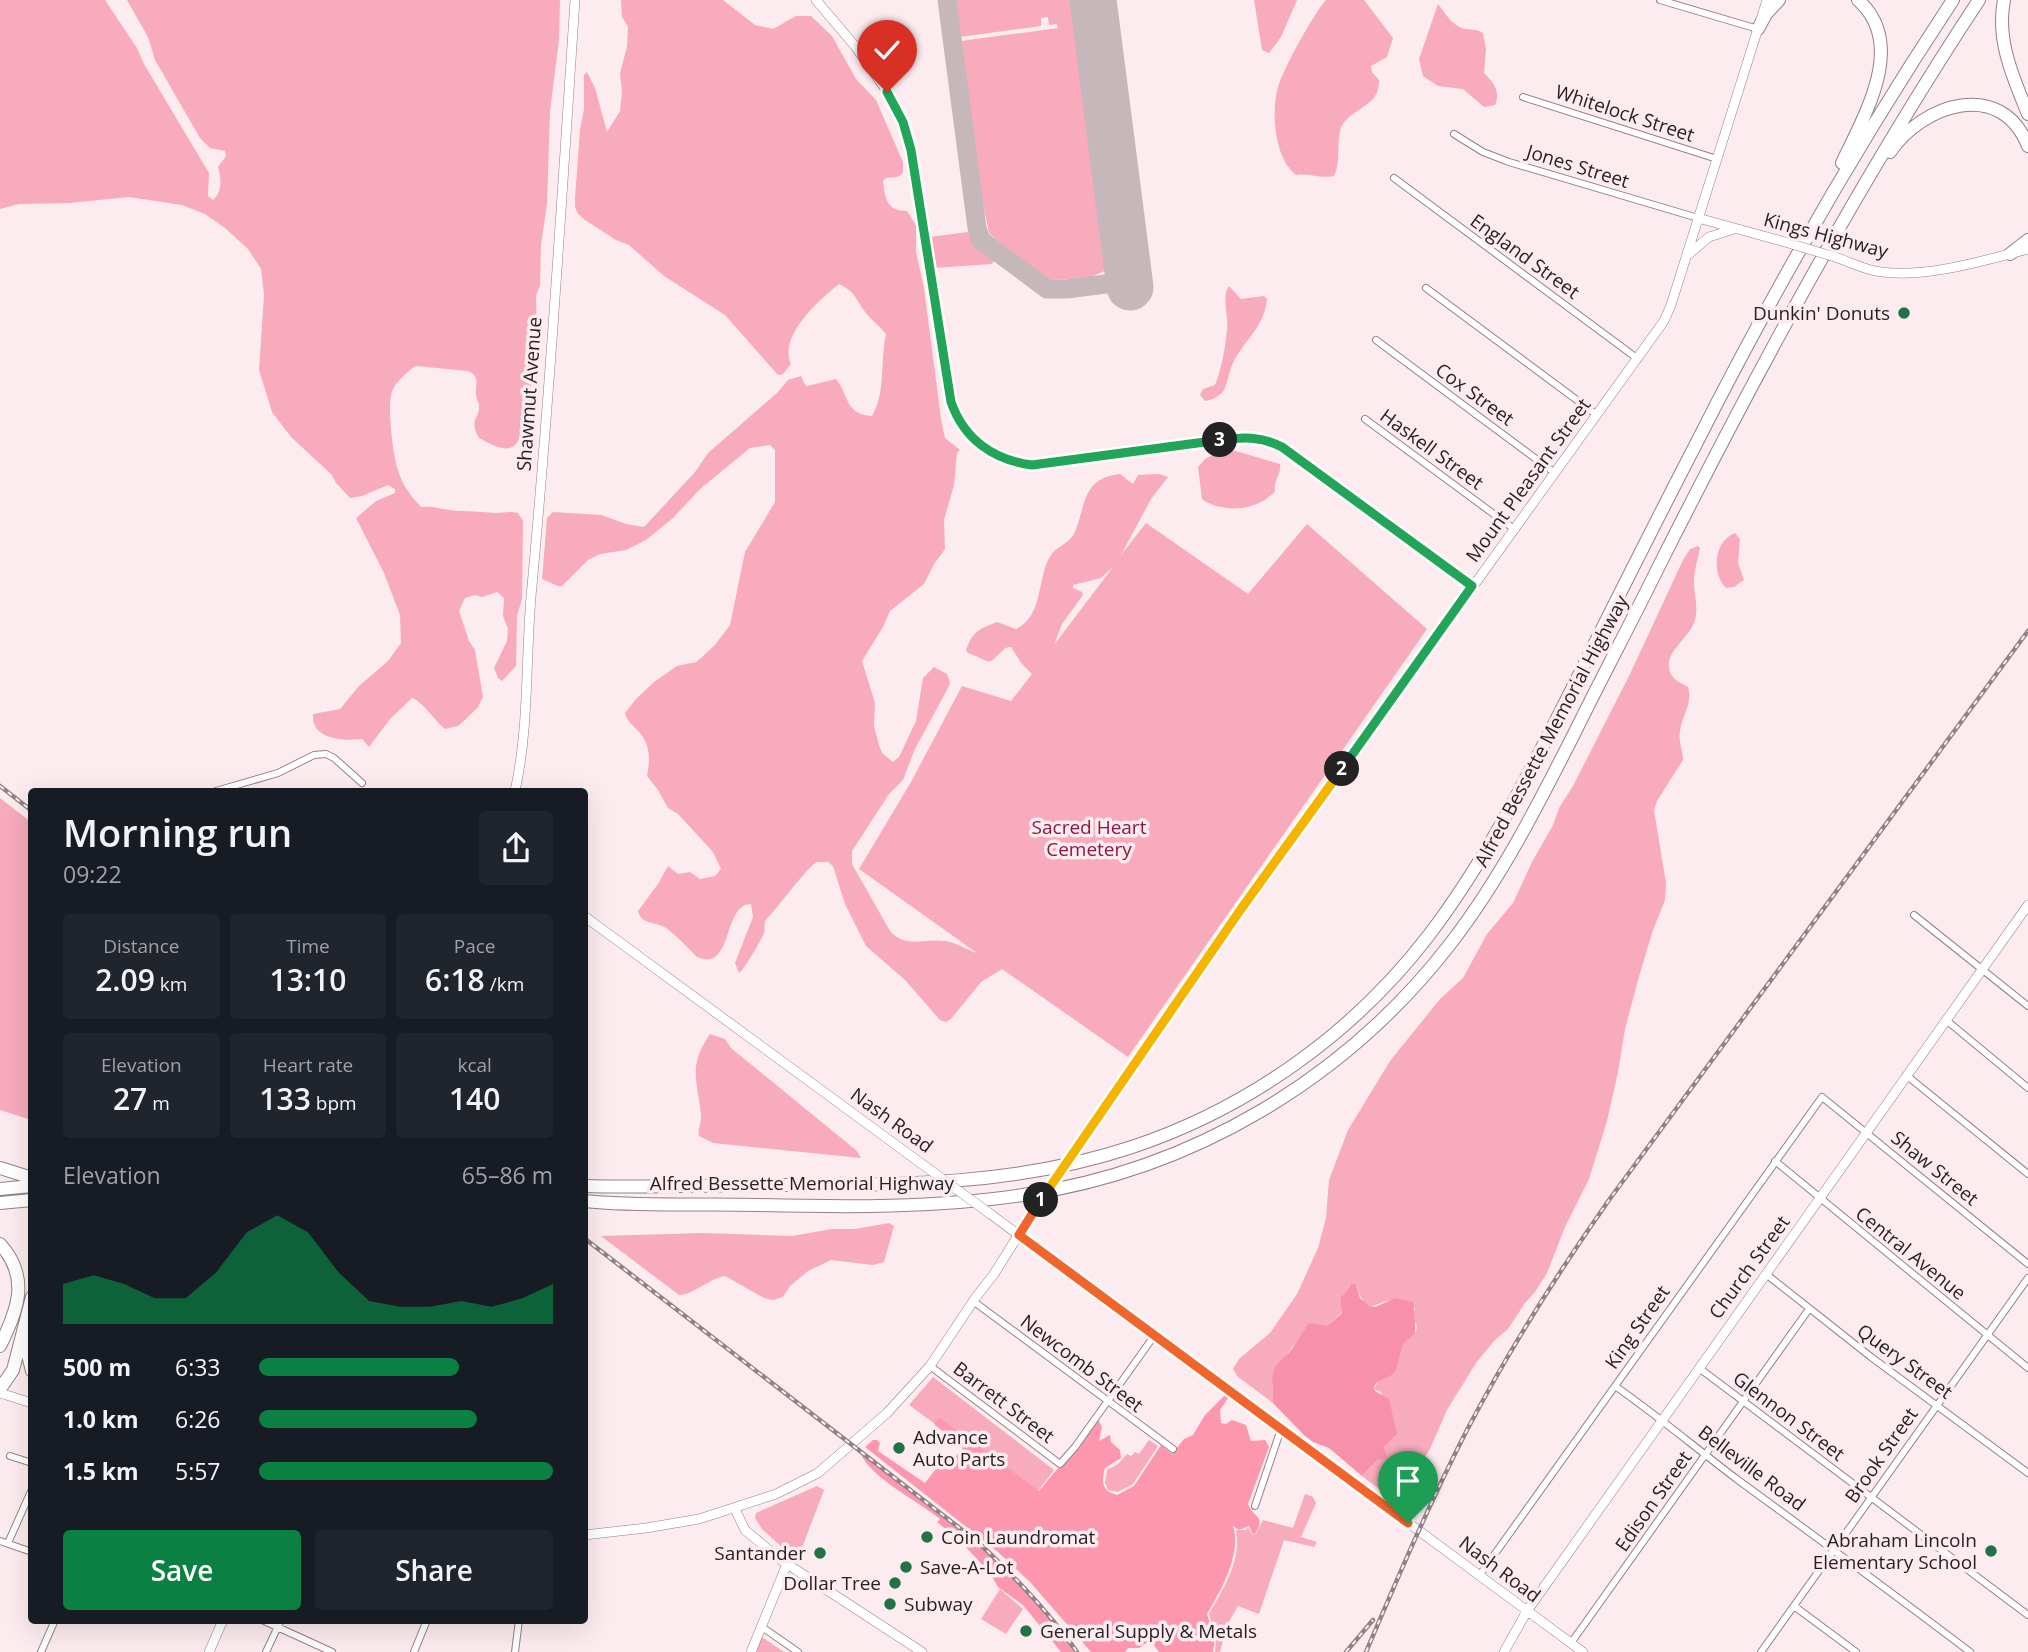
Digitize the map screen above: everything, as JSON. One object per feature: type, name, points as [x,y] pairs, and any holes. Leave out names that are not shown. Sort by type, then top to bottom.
[{"type":"highway","points":[[1758,29],[1766,14],[1779,0]]},
{"type":"highway","points":[[1816,221],[1875,87],[1880,59],[1880,35],[1873,18],[1858,0]]},
{"type":"highway","name":"Alfred Bessette Memorial Highway","points":[[588,1186],[902,1184],[982,1180],[1038,1172],[1115,1152],[1187,1126],[1253,1091],[1325,1041],[1365,1006],[1414,953],[1488,847],[1531,770],[1716,404],[1816,221],[1953,0]]},
{"type":"highway","name":"Alfred Bessette Memorial Highway","points":[[588,1201],[876,1206],[945,1203],[1028,1194],[1115,1175],[1183,1151],[1263,1111],[1327,1067],[1378,1024],[1429,970],[1464,926],[1507,860],[1553,776],[1763,363],[1906,112],[1979,0]]},
{"type":"highway","points":[[2004,0],[2001,19],[2004,44],[2028,114]]},
{"type":"highway","points":[[1845,215],[1902,137],[1921,121],[1941,110],[1960,105],[1995,110],[2020,129],[2028,146]]},
{"type":"highway","points":[[2010,254],[2028,240]]},
{"type":"highway","points":[[0,1168],[28,1177]]},
{"type":"highway","points":[[0,1189],[28,1186]]},
{"type":"highway","points":[[0,1203],[28,1200]]},
{"type":"highway","points":[[0,1244],[14,1265],[18,1283],[18,1303],[0,1346]]},
{"type":"highway","points":[[0,1391],[13,1370],[28,1309]]},
{"type":"highway","points":[[24,1321],[24,1342],[28,1356]]},
{"type":"main road","name":"Shawmut Avenue","points":[[515,788],[526,699],[530,598],[575,0]]},
{"type":"main road","points":[[816,0],[868,63],[906,129],[949,393],[959,420],[978,443],[1003,458],[1032,465],[1245,437],[1267,440],[1298,458],[1472,586]]},
{"type":"main road","name":"Mount Pleasant Street","points":[[588,1535],[661,1526],[736,1509],[789,1489],[823,1469],[887,1413],[930,1366],[1077,1146],[1241,909],[1638,359],[1668,313],[1768,0]]},
{"type":"main road","name":"Kings Highway","points":[[1698,218],[1872,270],[1920,272],[1944,269],[2028,249]]},
{"type":"main road","points":[[1686,257],[1709,237],[1735,229]]},
{"type":"main road","name":"Church Street","points":[[1504,1652],[1527,1611],[2028,905]]},
{"type":"main road","name":"Nash Road","points":[[588,919],[1583,1652]]},
{"type":"main road","points":[[0,1391],[28,1402]]},
{"type":"main road","points":[[736,1509],[745,1530],[787,1564],[922,1652]]},
{"type":"main road","points":[[751,1652],[787,1564]]},
{"type":"main road","points":[[209,1652],[221,1624]]},
{"type":"street","points":[[1660,0],[1758,29]]},
{"type":"street","name":"Whitelock Street","points":[[1523,97],[1717,159]]},
{"type":"street","name":"Jones Street","points":[[1454,134],[1483,152],[1509,162],[1698,218]]},
{"type":"street","name":"England Street","points":[[1394,178],[1638,359]]},
{"type":"street","points":[[1426,288],[1597,415]]},
{"type":"street","name":"Cox Street","points":[[1376,340],[1555,473]]},
{"type":"street","name":"Haskell Street","points":[[1365,419],[1514,529]]},
{"type":"street","points":[[226,788],[278,773],[314,755],[326,754],[362,783]]},
{"type":"street","points":[[1914,915],[2028,1006]]},
{"type":"street","points":[[1946,1020],[2028,1088]]},
{"type":"street","points":[[1906,1076],[2028,1174]]},
{"type":"street","name":"Shaw Street","points":[[1822,1097],[2028,1264]]},
{"type":"street","name":"King Street","points":[[1479,1576],[1822,1097]]},
{"type":"street","name":"Central Avenue","points":[[1775,1161],[2028,1368]]},
{"type":"street","name":"Query Street","points":[[1766,1274],[2028,1473]]},
{"type":"street","name":"Brook Street","points":[[1761,1652],[2028,1278]]},
{"type":"street","name":"Newcomb Street","points":[[973,1301],[1173,1450]]},
{"type":"street","name":"Edison Street","points":[[1571,1643],[1810,1309]]},
{"type":"street","points":[[1107,1402],[1154,1336]]},
{"type":"street","name":"Barrett Street","points":[[930,1366],[1060,1464],[1107,1402]]},
{"type":"street","name":"Glennon Street","points":[[1699,1368],[2028,1615]]},
{"type":"street","name":"Belleville Road","points":[[1615,1386],[1970,1652]]},
{"type":"street","points":[[1255,1506],[1281,1429]]},
{"type":"street","points":[[10,1456],[28,1462]]},
{"type":"street","points":[[9,1543],[28,1498]]},
{"type":"street","points":[[0,1541],[28,1550]]},
{"type":"street","points":[[1794,1606],[1856,1652]]},
{"type":"street","points":[[41,1652],[53,1624]]},
{"type":"street","points":[[266,1652],[279,1624],[332,1652]]},
{"type":"street","points":[[414,1652],[426,1624]]},
{"type":"street","points":[[515,1652],[518,1624]]},
{"type":"street","points":[[762,1627],[798,1652]]},
{"type":"green space","points":[[0,0],[105,0],[137,48],[209,173],[208,196],[213,200],[220,189],[218,167],[226,156],[225,151],[210,148],[200,138],[155,60],[148,37],[127,0],[560,0],[559,40],[550,111],[547,204],[541,245],[540,285],[536,296],[532,375],[520,437],[510,448],[496,446],[479,438],[475,427],[479,410],[476,381],[475,376],[468,371],[416,366],[397,383],[391,396],[391,429],[396,463],[404,485],[421,507],[456,511],[515,512],[523,521],[522,599],[517,616],[516,666],[502,681],[494,668],[507,641],[508,629],[503,616],[504,598],[497,592],[482,597],[475,595],[465,598],[459,611],[469,641],[475,650],[483,697],[478,707],[458,726],[445,729],[412,698],[390,719],[369,747],[362,739],[338,739],[317,729],[313,714],[340,709],[359,686],[388,661],[401,643],[400,615],[384,573],[356,518],[376,501],[395,493],[395,489],[388,485],[350,498],[332,475],[291,437],[272,412],[259,370],[264,295],[261,269],[248,249],[225,228],[205,214],[182,205],[129,197],[69,203],[19,204],[0,209]]},
{"type":"green space","name":"Sacred Heart Cemetery","points":[[621,0],[723,0],[755,25],[773,29],[796,16],[811,16],[832,36],[856,79],[876,100],[903,162],[903,173],[883,181],[885,193],[888,203],[895,209],[907,211],[916,225],[916,252],[924,288],[941,419],[945,438],[960,450],[957,453],[954,485],[944,520],[945,549],[924,584],[890,611],[862,661],[875,703],[874,726],[879,745],[882,753],[893,762],[899,757],[916,721],[923,678],[934,667],[947,674],[950,683],[915,749],[903,780],[889,794],[852,851],[852,864],[890,931],[896,936],[915,942],[949,942],[977,953],[859,869],[911,782],[962,686],[1011,701],[1032,674],[1011,647],[1005,648],[991,661],[966,650],[971,639],[981,629],[997,622],[1016,629],[1031,616],[1049,558],[1073,536],[1087,494],[1098,481],[1120,474],[1133,484],[1138,475],[1159,474],[1168,477],[1151,499],[1121,555],[1146,523],[1248,594],[1307,524],[1427,629],[1128,1057],[1002,969],[981,982],[951,1019],[946,1022],[940,1020],[905,980],[866,946],[845,904],[833,866],[828,862],[817,862],[813,865],[765,921],[763,936],[739,973],[735,963],[753,917],[751,904],[742,907],[723,947],[717,955],[709,959],[697,957],[666,928],[642,919],[638,911],[668,866],[678,874],[690,872],[700,879],[715,876],[721,869],[713,852],[678,814],[668,808],[647,776],[649,759],[646,742],[625,713],[654,682],[677,666],[696,662],[702,657],[730,625],[745,552],[775,502],[775,450],[770,445],[750,448],[700,489],[673,518],[646,540],[626,550],[600,554],[588,560],[562,586],[542,579],[547,518],[553,512],[601,515],[644,527],[695,472],[708,453],[777,393],[788,380],[801,376],[807,386],[836,379],[852,408],[863,415],[872,416],[881,387],[886,334],[868,316],[852,293],[839,284],[821,299],[795,331],[790,342],[791,364],[783,374],[778,375],[725,315],[664,276],[629,245],[616,240],[578,214],[575,198],[584,109],[584,75],[587,72],[595,88],[607,132],[620,111],[620,73],[627,47],[628,27],[622,17]],"holes":[[[1113,567],[1054,645],[1062,624],[1083,595],[1073,588],[1073,585],[1101,578]]]},
{"type":"green space","points":[[956,0],[1080,0],[1114,256],[1111,268],[1089,278],[1050,280],[1017,258],[989,233],[981,194],[961,41],[1058,28],[1057,24],[1049,25],[1048,17],[1041,18],[1041,26],[960,37]]},
{"type":"green space","points":[[1254,0],[1297,0],[1281,37],[1269,53],[1262,50]]},
{"type":"green space","points":[[1326,0],[1364,0],[1393,38],[1387,57],[1371,66],[1372,72],[1379,80],[1375,95],[1343,124],[1334,176],[1296,175],[1283,157],[1279,146],[1275,121],[1276,97],[1292,55]]},
{"type":"green space","points":[[1438,4],[1457,26],[1483,33],[1486,49],[1484,73],[1497,91],[1495,105],[1484,107],[1463,89],[1438,86],[1423,76],[1419,59]]},
{"type":"green space","points":[[968,232],[977,244],[995,259],[992,264],[934,268],[929,237]]},
{"type":"green space","points":[[1229,286],[1241,299],[1264,296],[1267,299],[1265,309],[1258,326],[1237,355],[1224,390],[1215,398],[1205,401],[1200,395],[1203,389],[1215,385],[1223,358],[1227,325],[1225,301]]},
{"type":"green space","points":[[1226,448],[1280,464],[1275,491],[1268,498],[1240,508],[1220,507],[1202,499],[1198,467],[1205,459]]},
{"type":"green space","points":[[1735,533],[1740,539],[1738,563],[1744,580],[1734,587],[1726,588],[1718,574],[1717,558],[1723,543]]},
{"type":"green space","points":[[1698,546],[1700,548],[1694,581],[1695,620],[1669,662],[1672,675],[1688,687],[1689,693],[1680,735],[1683,760],[1654,810],[1666,883],[1665,900],[1638,980],[1625,1029],[1607,1121],[1589,1179],[1565,1227],[1547,1273],[1508,1329],[1476,1363],[1447,1410],[1430,1449],[1414,1474],[1392,1499],[1362,1476],[1379,1459],[1387,1443],[1395,1437],[1381,1392],[1374,1389],[1379,1380],[1389,1376],[1403,1343],[1416,1332],[1417,1326],[1413,1318],[1415,1308],[1393,1301],[1368,1306],[1356,1285],[1350,1286],[1340,1298],[1342,1312],[1327,1326],[1302,1336],[1289,1351],[1272,1377],[1273,1403],[1237,1376],[1233,1369],[1239,1359],[1270,1333],[1297,1294],[1318,1248],[1326,1218],[1329,1180],[1348,1130],[1390,1061],[1440,999],[1463,978],[1487,934],[1513,903],[1559,808],[1630,674],[1683,560],[1690,549]]},
{"type":"green space","points":[[0,798],[28,820],[28,1119],[0,1110]]},
{"type":"green space","points":[[710,1034],[725,1039],[731,1048],[857,1151],[861,1158],[713,1143],[699,1136],[701,1117],[696,1064]]},
{"type":"green space","points":[[889,1223],[894,1226],[884,1262],[873,1265],[831,1260],[808,1271],[790,1286],[783,1297],[773,1300],[764,1298],[725,1276],[679,1295],[601,1236],[703,1233],[792,1236]]},
{"type":"green space","points":[[933,1377],[1054,1470],[1034,1496],[909,1405]]},
{"type":"green space","points":[[1149,1440],[1158,1446],[1133,1484],[1118,1492],[1108,1490],[1105,1483],[1107,1470],[1118,1464],[1127,1454],[1139,1454]]},
{"type":"green space","points":[[817,1486],[824,1490],[797,1561],[762,1529],[755,1518],[756,1513]]},
{"type":"green space","points":[[1305,1494],[1313,1497],[1316,1503],[1301,1537],[1317,1542],[1314,1547],[1284,1540],[1259,1614],[1238,1606],[1227,1625],[1220,1652],[1215,1652],[1216,1639],[1209,1614],[1234,1563],[1236,1530],[1246,1530],[1248,1527],[1252,1534],[1256,1534],[1263,1520],[1293,1528]]},
{"type":"green space","points":[[1000,1589],[1023,1609],[1006,1634],[981,1619]]},
{"type":"green space","points":[[762,1637],[784,1652],[756,1652]]},
{"type":"shaded area","points":[[1352,1284],[1356,1285],[1360,1298],[1369,1306],[1375,1307],[1396,1298],[1413,1302],[1415,1323],[1415,1333],[1403,1345],[1395,1371],[1374,1387],[1375,1391],[1389,1399],[1397,1434],[1384,1447],[1387,1458],[1379,1459],[1362,1476],[1329,1448],[1304,1435],[1273,1403],[1272,1377],[1275,1367],[1292,1349],[1309,1323],[1327,1326],[1342,1313],[1340,1298]]},
{"type":"shaded area","points":[[1226,1394],[1228,1398],[1220,1410],[1221,1423],[1226,1424],[1232,1420],[1246,1425],[1251,1441],[1265,1440],[1269,1447],[1248,1504],[1260,1524],[1255,1534],[1249,1526],[1239,1530],[1233,1526],[1235,1548],[1229,1572],[1207,1614],[1215,1639],[1213,1652],[1159,1652],[1148,1642],[1139,1648],[1128,1648],[1125,1652],[1091,1652],[1030,1582],[998,1552],[865,1447],[877,1440],[880,1443],[878,1451],[925,1483],[945,1457],[953,1460],[963,1448],[935,1425],[940,1418],[1039,1491],[1098,1419],[1102,1427],[1099,1441],[1110,1435],[1111,1442],[1120,1450],[1121,1458],[1105,1468],[1103,1478],[1106,1489],[1117,1495],[1134,1486],[1161,1445],[1172,1454],[1184,1439],[1193,1435],[1205,1415]]},
{"type":"shaded area","points":[[860,1452],[1000,1563],[1033,1598],[1076,1652],[1061,1652],[1023,1605],[998,1587],[990,1573],[960,1541],[937,1522],[940,1519],[883,1479]]},
{"type":"taxiway","points":[[947,0],[977,228],[981,240],[1047,289],[1129,281]]},
{"type":"runway","points":[[1093,0],[1130,287]]},
{"type":"railway","points":[[1366,1652],[1427,1512],[1467,1430],[1552,1284],[1609,1200],[2028,631]]},
{"type":"railway","points":[[0,786],[28,808]]},
{"type":"railway","points":[[588,1241],[979,1543],[1031,1595],[1077,1652]]},
{"type":"railway","points":[[1346,1652],[1373,1620]]},
{"type":"place","name":"Dunkin' Donuts","points":[[1904,313]]},
{"type":"place","name":"Advance Auto Parts","points":[[899,1448]]},
{"type":"place","name":"Coin Laundromat","points":[[927,1537]]},
{"type":"place","name":"Abraham Lincoln Elementary School","points":[[1991,1551]]},
{"type":"place","name":"Santander","points":[[820,1553]]},
{"type":"place","name":"Save-A-Lot","points":[[906,1567]]},
{"type":"place","name":"Dollar Tree","points":[[895,1583]]},
{"type":"place","name":"Subway","points":[[890,1604]]},
{"type":"place","name":"General Supply & Metals","points":[[1026,1631]]},
{"type":"route","points":[[887,92],[903,122],[911,150],[951,402],[959,420],[978,443],[1012,462],[1032,465],[1237,438],[1267,440],[1290,452],[1472,586],[1241,909],[1077,1146],[1019,1235],[1408,1523]]}]
